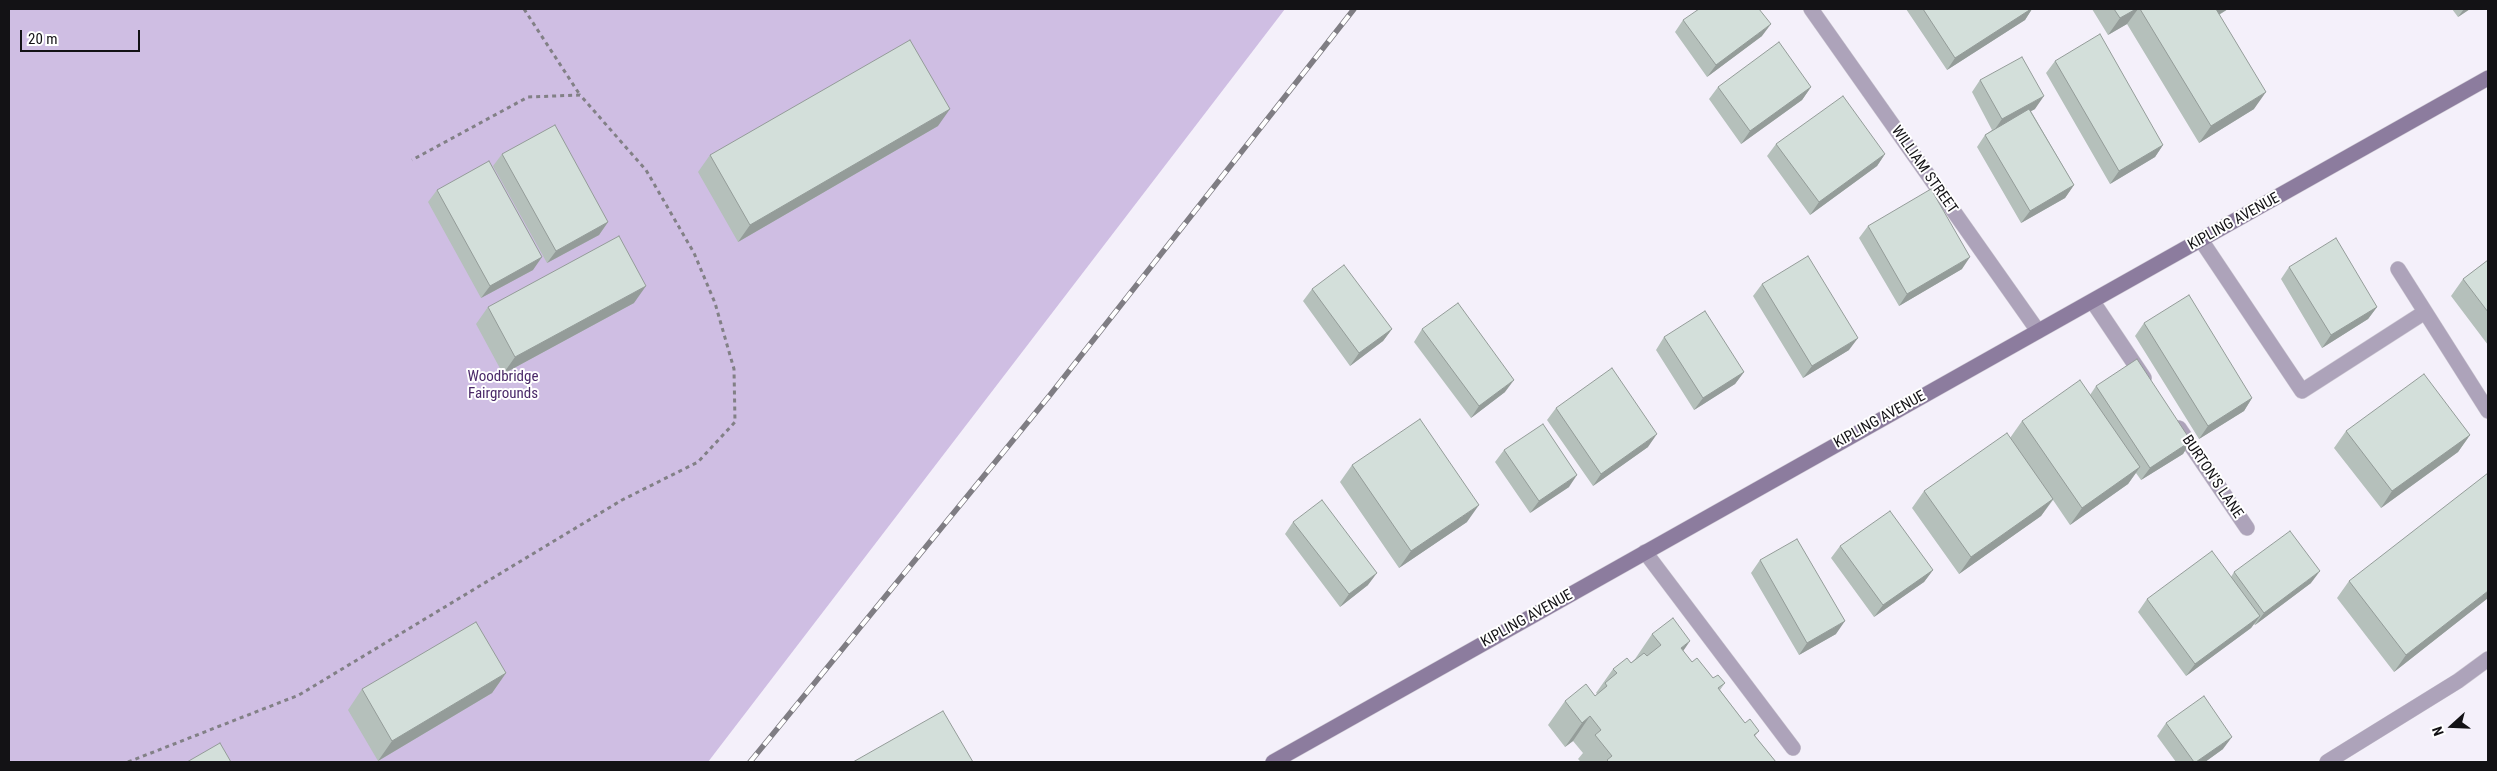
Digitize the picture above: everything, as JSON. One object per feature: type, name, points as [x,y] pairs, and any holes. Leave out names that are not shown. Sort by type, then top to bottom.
[{"type":"street","name":"WILLIAM STREET","points":[[1810,9],[2038,331]]},
{"type":"street","name":"KIPLING AVENUE","points":[[1273,762],[2488,78]]},
{"type":"street","points":[[2201,240],[2302,391],[2425,312]]},
{"type":"street","points":[[2398,270],[2488,411]]},
{"type":"street","points":[[2093,302],[2154,392]]},
{"type":"street","name":"BURTON'S LANE","points":[[2170,416],[2247,528]]},
{"type":"street","points":[[1645,552],[1793,748]]},
{"type":"street","points":[[2327,762],[2458,681],[2488,658]]},
{"type":"path","points":[[128,762],[299,695],[622,500],[698,462],[735,422],[734,369],[715,303],[694,253],[646,170],[580,95],[524,9]]},
{"type":"path","points":[[412,160],[528,97],[580,95]]},
{"type":"green space","name":"Woodbridge Fairgrounds","points":[[9,9],[1285,9],[708,762],[9,762]]},
{"type":"building","points":[[1699,9],[1759,9],[1771,24],[1716,65],[1683,20]]},
{"type":"building","points":[[1923,9],[2031,9],[1955,58]]},
{"type":"building","points":[[2114,9],[2136,9],[2120,18]]},
{"type":"building","points":[[2140,9],[2216,9],[2266,92],[2211,126]]},
{"type":"building","points":[[2100,34],[2163,145],[2119,171],[2055,61]]},
{"type":"building","points":[[910,40],[950,109],[750,225],[710,155]]},
{"type":"building","points":[[1779,42],[1811,87],[1750,131],[1718,87]]},
{"type":"building","points":[[2022,57],[2044,96],[2002,119],[1980,80]]},
{"type":"building","points":[[1843,96],[1885,154],[1819,202],[1776,144]]},
{"type":"building","points":[[2029,109],[2074,185],[2030,211],[1985,135]]},
{"type":"building","points":[[555,125],[608,222],[556,251],[502,154]]},
{"type":"building","points":[[489,161],[542,257],[490,286],[437,190]]},
{"type":"building","points":[[1931,189],[1970,257],[1907,294],[1868,226]]},
{"type":"building","points":[[619,236],[646,286],[515,357],[488,307]]},
{"type":"building","points":[[2336,238],[2377,307],[2331,335],[2289,267]]},
{"type":"building","points":[[1808,256],[1858,338],[1812,366],[1762,284]]},
{"type":"building","points":[[2488,260],[2488,312],[2463,279]]},
{"type":"building","points":[[1344,265],[1392,329],[1359,353],[1312,289]]},
{"type":"building","points":[[2189,295],[2252,398],[2208,426],[2144,323]]},
{"type":"building","points":[[1458,303],[1514,380],[1479,406],[1422,329]]},
{"type":"building","points":[[1705,311],[1744,372],[1703,398],[1664,337]]},
{"type":"building","points":[[2137,359],[2191,441],[2150,468],[2096,386]]},
{"type":"building","points":[[1612,368],[1657,434],[1601,474],[1556,408]]},
{"type":"building","points":[[2424,374],[2470,435],[2392,491],[2346,431]]},
{"type":"building","points":[[2080,380],[2140,467],[2082,508],[2022,421]]},
{"type":"building","points":[[1420,419],[1479,505],[1411,551],[1352,465]]},
{"type":"building","points":[[1543,424],[1577,475],[1539,501],[1504,450]]},
{"type":"building","points":[[2007,433],[2053,499],[1971,557],[1924,491]]},
{"type":"building","points":[[2488,473],[2488,591],[2406,655],[2349,581]]},
{"type":"building","points":[[1322,500],[1377,573],[1349,594],[1293,522]]},
{"type":"building","points":[[1890,511],[1933,570],[1883,605],[1840,546]]},
{"type":"building","points":[[2290,531],[2320,571],[2264,613],[2234,572]]},
{"type":"building","points":[[1797,539],[1845,621],[1807,643],[1760,560]]},
{"type":"building","points":[[2212,551],[2260,616],[2195,664],[2147,599]]},
{"type":"building","points":[[1673,618],[1690,641],[1681,648],[1692,662],[1697,658],[1713,678],[1718,675],[1725,683],[1718,688],[1745,723],[1750,719],[1759,731],[1754,735],[1776,762],[1609,762],[1607,760],[1612,756],[1595,735],[1601,730],[1590,716],[1582,723],[1565,701],[1586,684],[1595,696],[1607,686],[1605,683],[1617,673],[1613,669],[1627,658],[1631,663],[1644,653],[1647,656],[1661,645],[1652,634]]},
{"type":"building","points":[[476,622],[506,673],[392,741],[362,689]]},
{"type":"building","points":[[2204,696],[2232,737],[2194,762],[2166,723]]},
{"type":"building","points":[[943,711],[973,762],[853,762]]},
{"type":"building","points":[[220,743],[231,762],[187,762]]},
{"type":"railway","points":[[750,762],[1050,395],[1354,9]]}]
